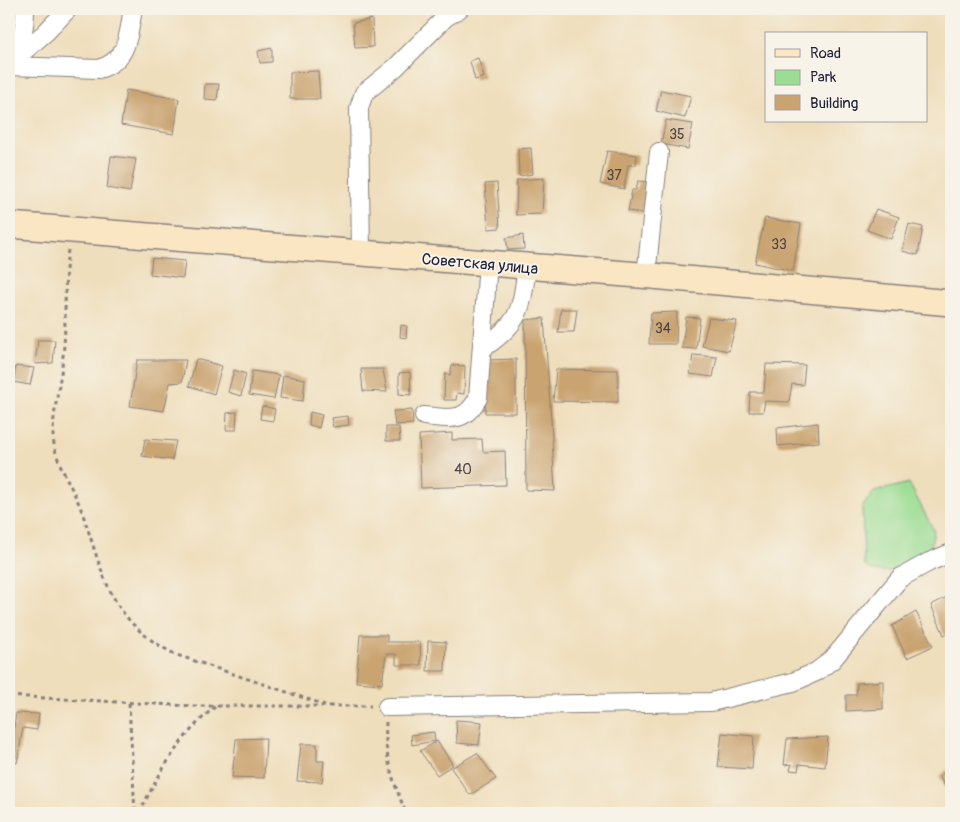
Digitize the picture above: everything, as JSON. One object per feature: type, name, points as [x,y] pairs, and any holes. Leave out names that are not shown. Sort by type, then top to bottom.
[{"type":"main road","name":"Советская улица","points":[[9,225],[527,266],[951,303]]},
{"type":"street","points":[[9,65],[19,49],[25,9]]},
{"type":"street","points":[[9,65],[46,32],[68,9]]},
{"type":"street","points":[[9,65],[99,69],[112,65],[125,48],[133,9]]},
{"type":"street","points":[[361,253],[359,108],[364,93],[395,68],[446,16],[459,9]]},
{"type":"street","points":[[646,276],[659,152]]},
{"type":"street","points":[[424,416],[458,418],[471,411],[478,398],[484,293],[488,263]]},
{"type":"street","points":[[482,349],[501,336],[518,316],[527,266]]},
{"type":"street","points":[[387,707],[712,702],[793,682],[816,672],[832,660],[900,578],[951,553]]},
{"type":"path","points":[[70,231],[64,297],[64,353],[53,436],[58,458],[80,508],[104,581],[112,596],[128,620],[161,648],[325,705]]},
{"type":"path","points":[[9,696],[216,706],[325,705],[387,707],[385,746],[388,764],[406,813]]},
{"type":"path","points":[[130,703],[137,813]]},
{"type":"path","points":[[137,813],[174,750],[202,717],[216,706]]},
{"type":"green space","points":[[909,483],[934,531],[930,551],[916,561],[898,569],[889,571],[872,570],[864,565],[862,507],[874,492]]},
{"type":"building","points":[[372,19],[373,47],[355,48],[353,23]]},
{"type":"building","points":[[272,48],[272,62],[260,63],[258,51]]},
{"type":"building","points":[[478,58],[484,77],[475,80],[470,61]]},
{"type":"building","points":[[318,71],[320,99],[290,99],[290,72]]},
{"type":"building","points":[[205,84],[219,84],[217,100],[204,99]]},
{"type":"building","points":[[126,90],[179,99],[174,134],[121,125]]},
{"type":"building","points":[[661,90],[691,96],[685,118],[656,111]]},
{"type":"building","points":[[666,120],[693,124],[688,149],[661,144]]},
{"type":"building","points":[[531,148],[533,174],[519,176],[518,149]]},
{"type":"building","points":[[607,151],[637,155],[636,165],[628,165],[624,189],[600,184]]},
{"type":"building","points":[[111,156],[136,159],[130,192],[107,188]]},
{"type":"building","points":[[544,178],[542,214],[516,215],[517,180]]},
{"type":"building","points":[[638,181],[650,182],[647,214],[628,211],[632,190],[636,190]]},
{"type":"building","points":[[497,183],[500,228],[488,229],[485,184]]},
{"type":"building","points":[[876,209],[899,217],[891,239],[867,230]]},
{"type":"building","points":[[765,218],[801,224],[793,271],[755,263]]},
{"type":"building","points":[[909,224],[923,227],[918,255],[902,251]]},
{"type":"building","points":[[523,235],[524,249],[508,250],[506,238]]},
{"type":"building","points":[[152,258],[185,261],[183,278],[150,274]]},
{"type":"building","points":[[561,309],[577,309],[574,332],[558,332]]},
{"type":"building","points":[[677,312],[676,344],[649,344],[651,313]]},
{"type":"building","points":[[686,317],[700,318],[696,349],[682,348]]},
{"type":"building","points":[[544,318],[555,491],[526,490],[525,320]]},
{"type":"building","points":[[709,318],[737,321],[729,351],[702,346]]},
{"type":"building","points":[[401,325],[407,326],[406,338],[400,337]]},
{"type":"building","points":[[38,340],[55,340],[53,363],[35,364]]},
{"type":"building","points":[[693,355],[717,357],[713,377],[690,374]]},
{"type":"building","points":[[196,359],[222,366],[214,394],[189,386]]},
{"type":"building","points":[[516,359],[516,413],[485,413],[486,360]]},
{"type":"building","points":[[137,360],[186,360],[182,382],[170,383],[164,411],[130,406]]},
{"type":"building","points":[[766,364],[805,365],[803,385],[792,384],[789,402],[765,401],[763,412],[749,412],[750,392],[764,392]]},
{"type":"building","points":[[452,365],[465,366],[464,394],[457,393],[456,400],[444,400],[445,374],[450,375]]},
{"type":"building","points":[[16,366],[34,368],[30,385],[13,382]]},
{"type":"building","points":[[361,369],[383,369],[387,392],[363,391]]},
{"type":"building","points":[[556,369],[618,370],[618,402],[553,401]]},
{"type":"building","points":[[234,370],[246,374],[241,396],[228,392]]},
{"type":"building","points":[[252,371],[279,375],[274,399],[249,395]]},
{"type":"building","points":[[410,372],[411,395],[399,394],[399,373]]},
{"type":"building","points":[[283,375],[305,379],[303,401],[280,398]]},
{"type":"building","points":[[262,406],[275,409],[273,421],[260,419]]},
{"type":"building","points":[[412,410],[413,424],[395,425],[393,411]]},
{"type":"building","points":[[237,412],[236,430],[226,430],[227,413]]},
{"type":"building","points":[[310,412],[322,415],[319,428],[309,425]]},
{"type":"building","points":[[348,416],[349,425],[333,427],[331,418]]},
{"type":"building","points":[[818,423],[819,442],[778,446],[777,428]]},
{"type":"building","points":[[386,427],[399,427],[400,441],[386,441]]},
{"type":"building","points":[[452,433],[452,440],[482,439],[483,452],[505,451],[506,485],[421,488],[419,435]]},
{"type":"building","points":[[145,439],[176,441],[172,460],[142,456]]},
{"type":"building","points":[[951,595],[951,632],[944,635],[931,605]]},
{"type":"building","points":[[916,612],[933,646],[907,658],[892,626]]},
{"type":"building","points":[[360,635],[387,635],[387,642],[420,642],[421,665],[396,665],[396,654],[386,654],[382,684],[356,682]]},
{"type":"building","points":[[428,641],[446,642],[445,671],[427,671]]},
{"type":"building","points":[[883,681],[883,709],[846,711],[846,695],[856,695],[857,683]]},
{"type":"building","points":[[16,713],[39,714],[37,730],[23,728],[17,763],[9,762],[9,727],[14,727]]},
{"type":"building","points":[[456,720],[482,722],[479,745],[457,743]]},
{"type":"building","points":[[434,732],[435,741],[412,745],[411,735]]},
{"type":"building","points":[[722,733],[754,736],[752,769],[718,767]]},
{"type":"building","points":[[828,737],[825,767],[799,764],[798,771],[790,770],[792,764],[784,765],[787,739]]},
{"type":"building","points":[[266,738],[264,778],[232,777],[236,739]]},
{"type":"building","points":[[437,741],[453,765],[437,775],[420,751]]},
{"type":"building","points":[[301,744],[317,744],[317,761],[324,761],[322,782],[297,781]]},
{"type":"building","points":[[477,753],[496,779],[470,795],[451,768]]},
{"type":"building","points":[[951,767],[951,784],[946,788],[939,776]]}]
